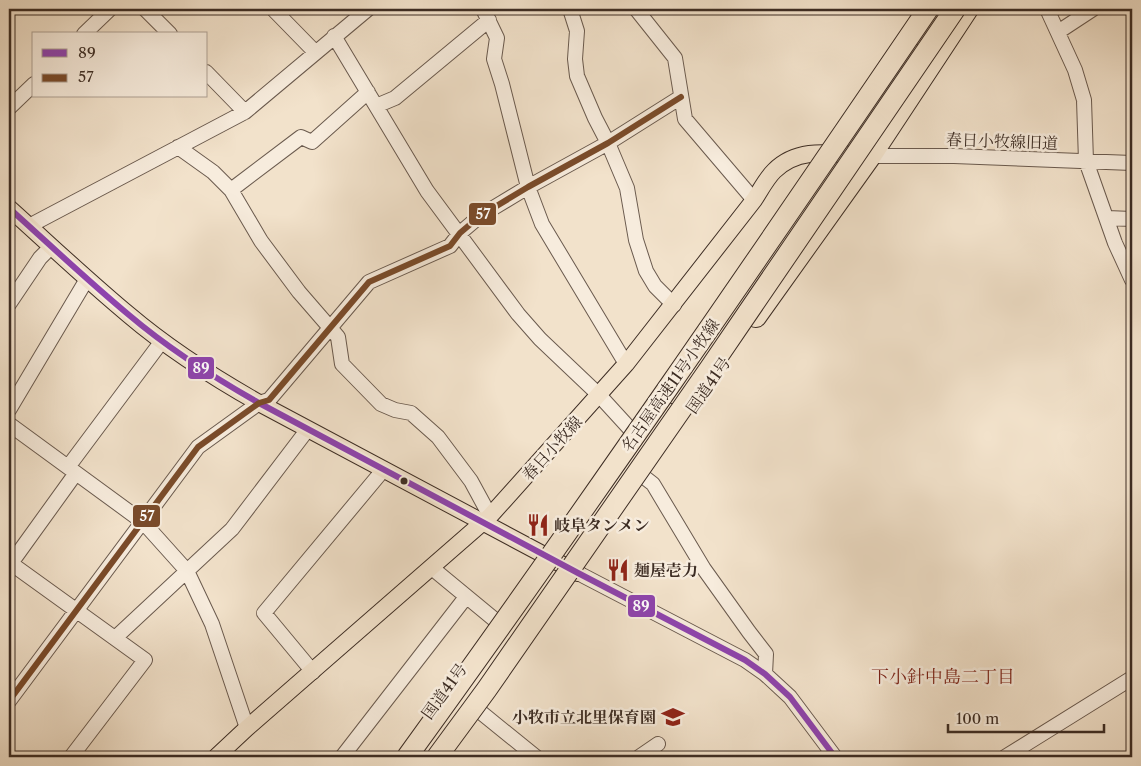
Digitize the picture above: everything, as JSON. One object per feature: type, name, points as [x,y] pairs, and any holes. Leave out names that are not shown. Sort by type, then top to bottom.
[{"type":"highway","name":"国道41号","points":[[397,757],[687,350],[818,153],[918,9]]},
{"type":"highway","name":"名古屋高速11号小牧線","points":[[406,757],[467,674],[680,370],[928,9]]},
{"type":"highway","points":[[864,102],[881,93],[940,9]]},
{"type":"highway","name":"名古屋高速11号小牧線","points":[[437,757],[498,673],[688,400],[955,9]]},
{"type":"highway","name":"国道41号","points":[[444,757],[578,573],[716,373],[871,156],[968,9]]},
{"type":"highway","points":[[423,757],[702,364],[837,166],[851,161]]},
{"type":"main road","name":"春日小牧線","points":[[216,757],[487,519],[626,364],[754,200],[773,172],[786,160],[802,154],[818,153],[871,156]]},
{"type":"main road","points":[[9,208],[130,316],[162,341],[219,380],[384,469],[487,519],[543,554],[578,573]]},
{"type":"street","points":[[86,32],[110,9]]},
{"type":"street","points":[[145,9],[168,32]]},
{"type":"street","points":[[273,9],[315,52]]},
{"type":"street","points":[[29,226],[245,112],[368,9]]},
{"type":"street","points":[[570,9],[577,31],[575,59],[577,76],[627,188],[636,240],[646,271],[655,286],[674,304]]},
{"type":"street","points":[[636,9],[675,58],[685,119],[754,200]]},
{"type":"street","points":[[1047,9],[1074,70],[1084,100],[1086,161],[1115,243],[1132,280]]},
{"type":"street","points":[[1058,32],[1093,9]]},
{"type":"street","points":[[376,106],[395,98],[486,14],[497,38],[494,59],[528,187],[542,224],[626,364]]},
{"type":"street","points":[[334,36],[427,190],[518,314],[540,339],[599,395],[631,430]]},
{"type":"street","points":[[208,74],[245,112]]},
{"type":"street","points":[[9,108],[32,86]]},
{"type":"street","points":[[231,190],[301,137],[312,142],[368,92]]},
{"type":"street","points":[[9,701],[198,447],[259,403],[269,400],[370,282],[450,246],[480,216],[608,143],[681,97]]},
{"type":"street","points":[[178,147],[213,172],[231,190],[261,241],[299,292],[338,337],[342,364],[381,404],[394,410],[410,413],[438,437],[471,481],[487,519]]},
{"type":"street","name":"春日小牧線旧道","points":[[871,156],[954,156],[1132,163]]},
{"type":"street","points":[[1107,218],[1132,219]]},
{"type":"street","points":[[9,304],[40,258],[51,247]]},
{"type":"street","points":[[9,410],[87,279]]},
{"type":"street","points":[[71,757],[145,660],[9,564],[162,341]]},
{"type":"street","points":[[9,424],[143,522],[187,571],[212,624],[247,728]]},
{"type":"street","points":[[115,638],[232,529],[308,429]]},
{"type":"street","points":[[313,672],[264,613],[384,469]]},
{"type":"street","points":[[644,477],[653,484],[704,569],[748,632],[766,654],[765,674]]},
{"type":"street","points":[[432,568],[495,620]]},
{"type":"street","points":[[578,573],[745,660],[765,674],[790,697],[835,757]]},
{"type":"street","points":[[342,757],[466,598]]},
{"type":"street","points":[[1005,757],[1132,678]]},
{"type":"street","points":[[478,710],[536,757]]},
{"type":"street","points":[[639,757],[658,744]]},
{"type":"transit line","name":"57","points":[[9,701],[198,447],[259,403],[269,400],[369,282],[450,246],[460,233],[480,216],[608,143],[681,97]]},
{"type":"transit line","name":"89","points":[[9,208],[144,327],[176,351],[225,383],[578,573],[745,660],[765,674],[790,697],[835,757]]},
{"type":"place","name":"岐阜タンメン","points":[[538,525]]},
{"type":"place","name":"麺屋壱力","points":[[618,570]]},
{"type":"place","name":"小牧市立北里保育園","points":[[673,717]]},
{"type":"district","name":"下小針中島二丁目","points":[[943,677]]}]
